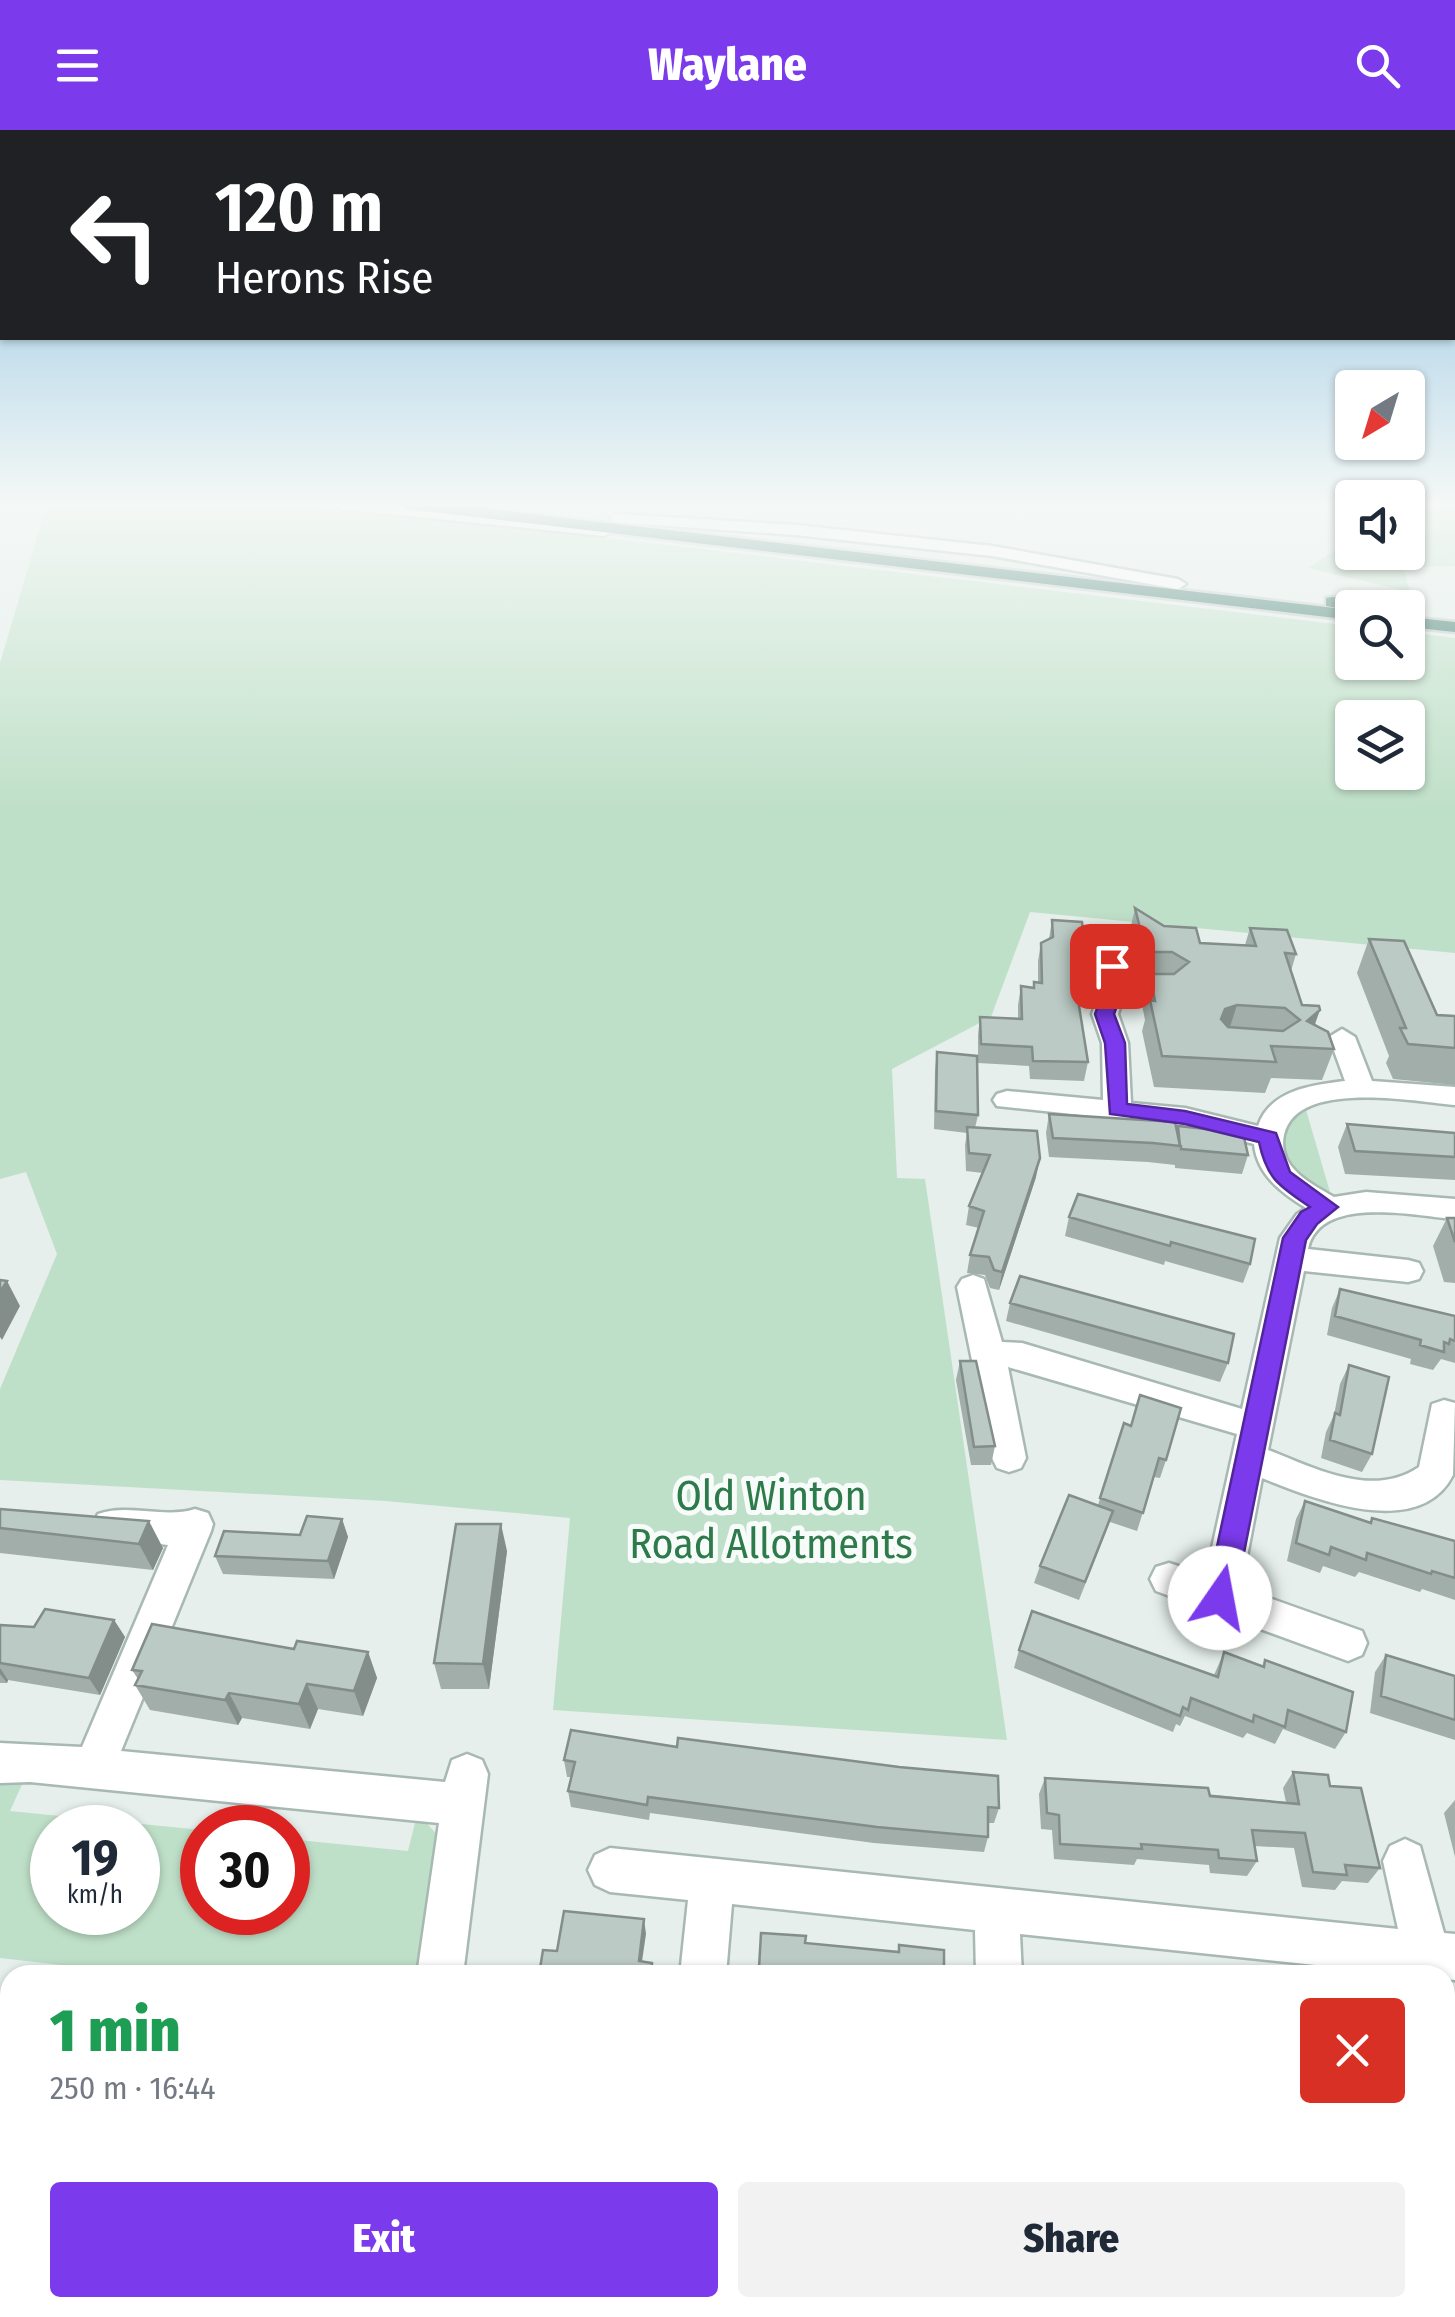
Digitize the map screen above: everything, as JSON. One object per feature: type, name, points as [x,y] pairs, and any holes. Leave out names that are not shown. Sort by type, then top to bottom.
[{"type":"highway","points":[[1268,606],[1335,614]]},
{"type":"highway","points":[[1425,612],[1455,616]]},
{"type":"highway","points":[[1425,624],[1455,627]]},
{"type":"street","points":[[1117,1110],[1115,1043],[1104,1014],[1112,980],[1147,994]]},
{"type":"street","points":[[1313,1052],[1345,1045],[1362,1091]]},
{"type":"street","points":[[1008,1137],[1007,1090],[1185,1118],[1268,1138]]},
{"type":"street","points":[[1327,1207],[1282,1177],[1274,1166],[1268,1138],[1282,1108],[1298,1096],[1362,1091],[1455,1096]]},
{"type":"street","points":[[1220,1598],[1290,1258],[1300,1226],[1327,1207],[1355,1204],[1455,1209]]},
{"type":"street","points":[[1290,1258],[1408,1271]]},
{"type":"street","points":[[974,1287],[1009,1458]]},
{"type":"street","points":[[992,1365],[1022,1356],[1252,1442],[1352,1493],[1384,1498],[1409,1494],[1445,1478],[1444,1414],[1455,1418]]},
{"type":"street","points":[[77,1522],[194,1528],[93,1770]]},
{"type":"street","points":[[1169,1579],[1348,1643]]},
{"type":"street","points":[[0,1763],[10,1760],[93,1770],[464,1789],[441,1965]]},
{"type":"street","points":[[610,1870],[1440,1956],[1406,1861]]},
{"type":"street","points":[[704,1965],[712,1881]]},
{"type":"street","points":[[997,1911],[998,1965]]},
{"type":"green space","name":"Old Winton Road Allotments","points":[[17,606],[1183,606],[1335,624],[1335,680],[1425,680],[1425,634],[1455,638],[1455,953],[1030,912],[991,1017],[892,1069],[897,1178],[925,1179],[1007,1740],[553,1710],[570,1518],[386,1501],[0,1480],[0,1389],[57,1254],[26,1172],[0,1179],[0,663]]},
{"type":"green space","points":[[1304,1103],[1330,1192],[1300,1179],[1282,1144],[1293,1112]]},
{"type":"green space","points":[[0,1774],[24,1780],[10,1811],[30,1813],[30,1935],[160,1935],[160,1826],[180,1828],[180,1935],[310,1935],[310,1841],[408,1851],[416,1819],[424,1820],[439,1837],[421,1965],[61,1965],[0,1958]]},
{"type":"building","points":[[1135,908],[1164,926],[1196,928],[1200,943],[1256,946],[1250,928],[1287,930],[1296,954],[1285,953],[1302,1005],[1319,1006],[1320,1010],[1307,1021],[1328,1032],[1334,1049],[1271,1046],[1276,1062],[1162,1056],[1150,1000],[1155,1001],[1150,974],[1174,974],[1189,962],[1172,952],[1146,952]],"holes":[[[1237,1005],[1285,1008],[1300,1020],[1283,1031],[1228,1027],[1221,1019],[1225,1009]]]},
{"type":"building","points":[[1052,920],[1082,922],[1087,963],[1072,962],[1088,1062],[1033,1061],[1032,1047],[981,1044],[980,1017],[1022,1019],[1021,986],[1034,988],[1034,982],[1042,983],[1041,943],[1053,937]]},
{"type":"building","points":[[1369,939],[1404,941],[1437,1015],[1455,1016],[1455,1048],[1408,1044],[1400,1028],[1406,1028]]},
{"type":"building","points":[[937,1052],[977,1056],[978,1115],[936,1111]]},
{"type":"building","points":[[1049,1114],[1175,1122],[1180,1146],[1053,1138]]},
{"type":"building","points":[[1347,1124],[1455,1133],[1455,1157],[1355,1151]]},
{"type":"building","points":[[1178,1126],[1243,1133],[1248,1155],[1181,1149]]},
{"type":"building","points":[[967,1127],[1037,1131],[1040,1158],[1002,1272],[994,1270],[989,1257],[970,1255],[984,1211],[969,1206],[990,1155],[969,1153]]},
{"type":"building","points":[[1078,1194],[1255,1239],[1250,1264],[1069,1217]]},
{"type":"building","points":[[1447,1218],[1455,1218],[1455,1242]]},
{"type":"building","points":[[1020,1276],[1234,1334],[1228,1363],[1010,1303]]},
{"type":"building","points":[[1340,1289],[1455,1316],[1455,1341],[1444,1342],[1444,1352],[1420,1345],[1421,1340],[1335,1316]]},
{"type":"building","points":[[960,1361],[976,1361],[995,1446],[974,1447]]},
{"type":"building","points":[[1349,1365],[1389,1377],[1372,1454],[1330,1440],[1335,1413],[1340,1415]]},
{"type":"building","points":[[1140,1395],[1181,1408],[1166,1460],[1159,1458],[1143,1513],[1100,1498],[1124,1423],[1131,1426]]},
{"type":"building","points":[[1069,1495],[1113,1511],[1085,1582],[1040,1566]]},
{"type":"building","points":[[1305,1501],[1371,1523],[1372,1518],[1455,1541],[1455,1578],[1367,1553],[1366,1560],[1331,1547],[1329,1555],[1296,1543]]},
{"type":"building","points":[[0,1509],[149,1521],[139,1544],[0,1528]]},
{"type":"building","points":[[307,1516],[342,1519],[328,1561],[215,1556],[224,1531],[300,1535]]},
{"type":"building","points":[[456,1524],[501,1524],[483,1664],[434,1663]]},
{"type":"building","points":[[45,1609],[114,1620],[89,1678],[0,1663],[0,1625],[34,1627]]},
{"type":"building","points":[[1032,1611],[1218,1677],[1224,1652],[1264,1667],[1265,1660],[1353,1692],[1346,1732],[1288,1710],[1285,1727],[1254,1715],[1253,1722],[1191,1698],[1188,1710],[1183,1707],[1180,1716],[1019,1650]]},
{"type":"building","points":[[152,1624],[294,1649],[297,1641],[368,1652],[354,1691],[307,1684],[299,1704],[229,1693],[225,1700],[135,1685],[142,1671],[132,1670]]},
{"type":"building","points":[[1386,1655],[1455,1676],[1455,1720],[1381,1696]]},
{"type":"building","points":[[571,1730],[677,1747],[678,1738],[998,1776],[999,1808],[988,1807],[988,1837],[877,1827],[648,1797],[647,1805],[568,1791],[575,1762],[564,1760]]},
{"type":"building","points":[[1293,1772],[1328,1775],[1330,1786],[1361,1788],[1380,1868],[1345,1865],[1347,1875],[1313,1872],[1305,1833],[1252,1830],[1257,1861],[1219,1858],[1218,1850],[1141,1844],[1142,1849],[1060,1844],[1059,1815],[1047,1813],[1045,1778],[1208,1788],[1210,1796],[1299,1804]]},
{"type":"building","points":[[564,1911],[644,1919],[639,1961],[652,1965],[541,1965],[543,1950],[557,1951]]},
{"type":"building","points":[[761,1933],[806,1936],[805,1943],[899,1952],[899,1945],[944,1950],[944,1965],[759,1965]]},
{"type":"route","points":[[1112,966],[1116,981],[1104,1014],[1114,1035],[1117,1110],[1185,1118],[1268,1138],[1274,1166],[1282,1177],[1327,1207],[1300,1226],[1295,1238],[1220,1598]]}]
